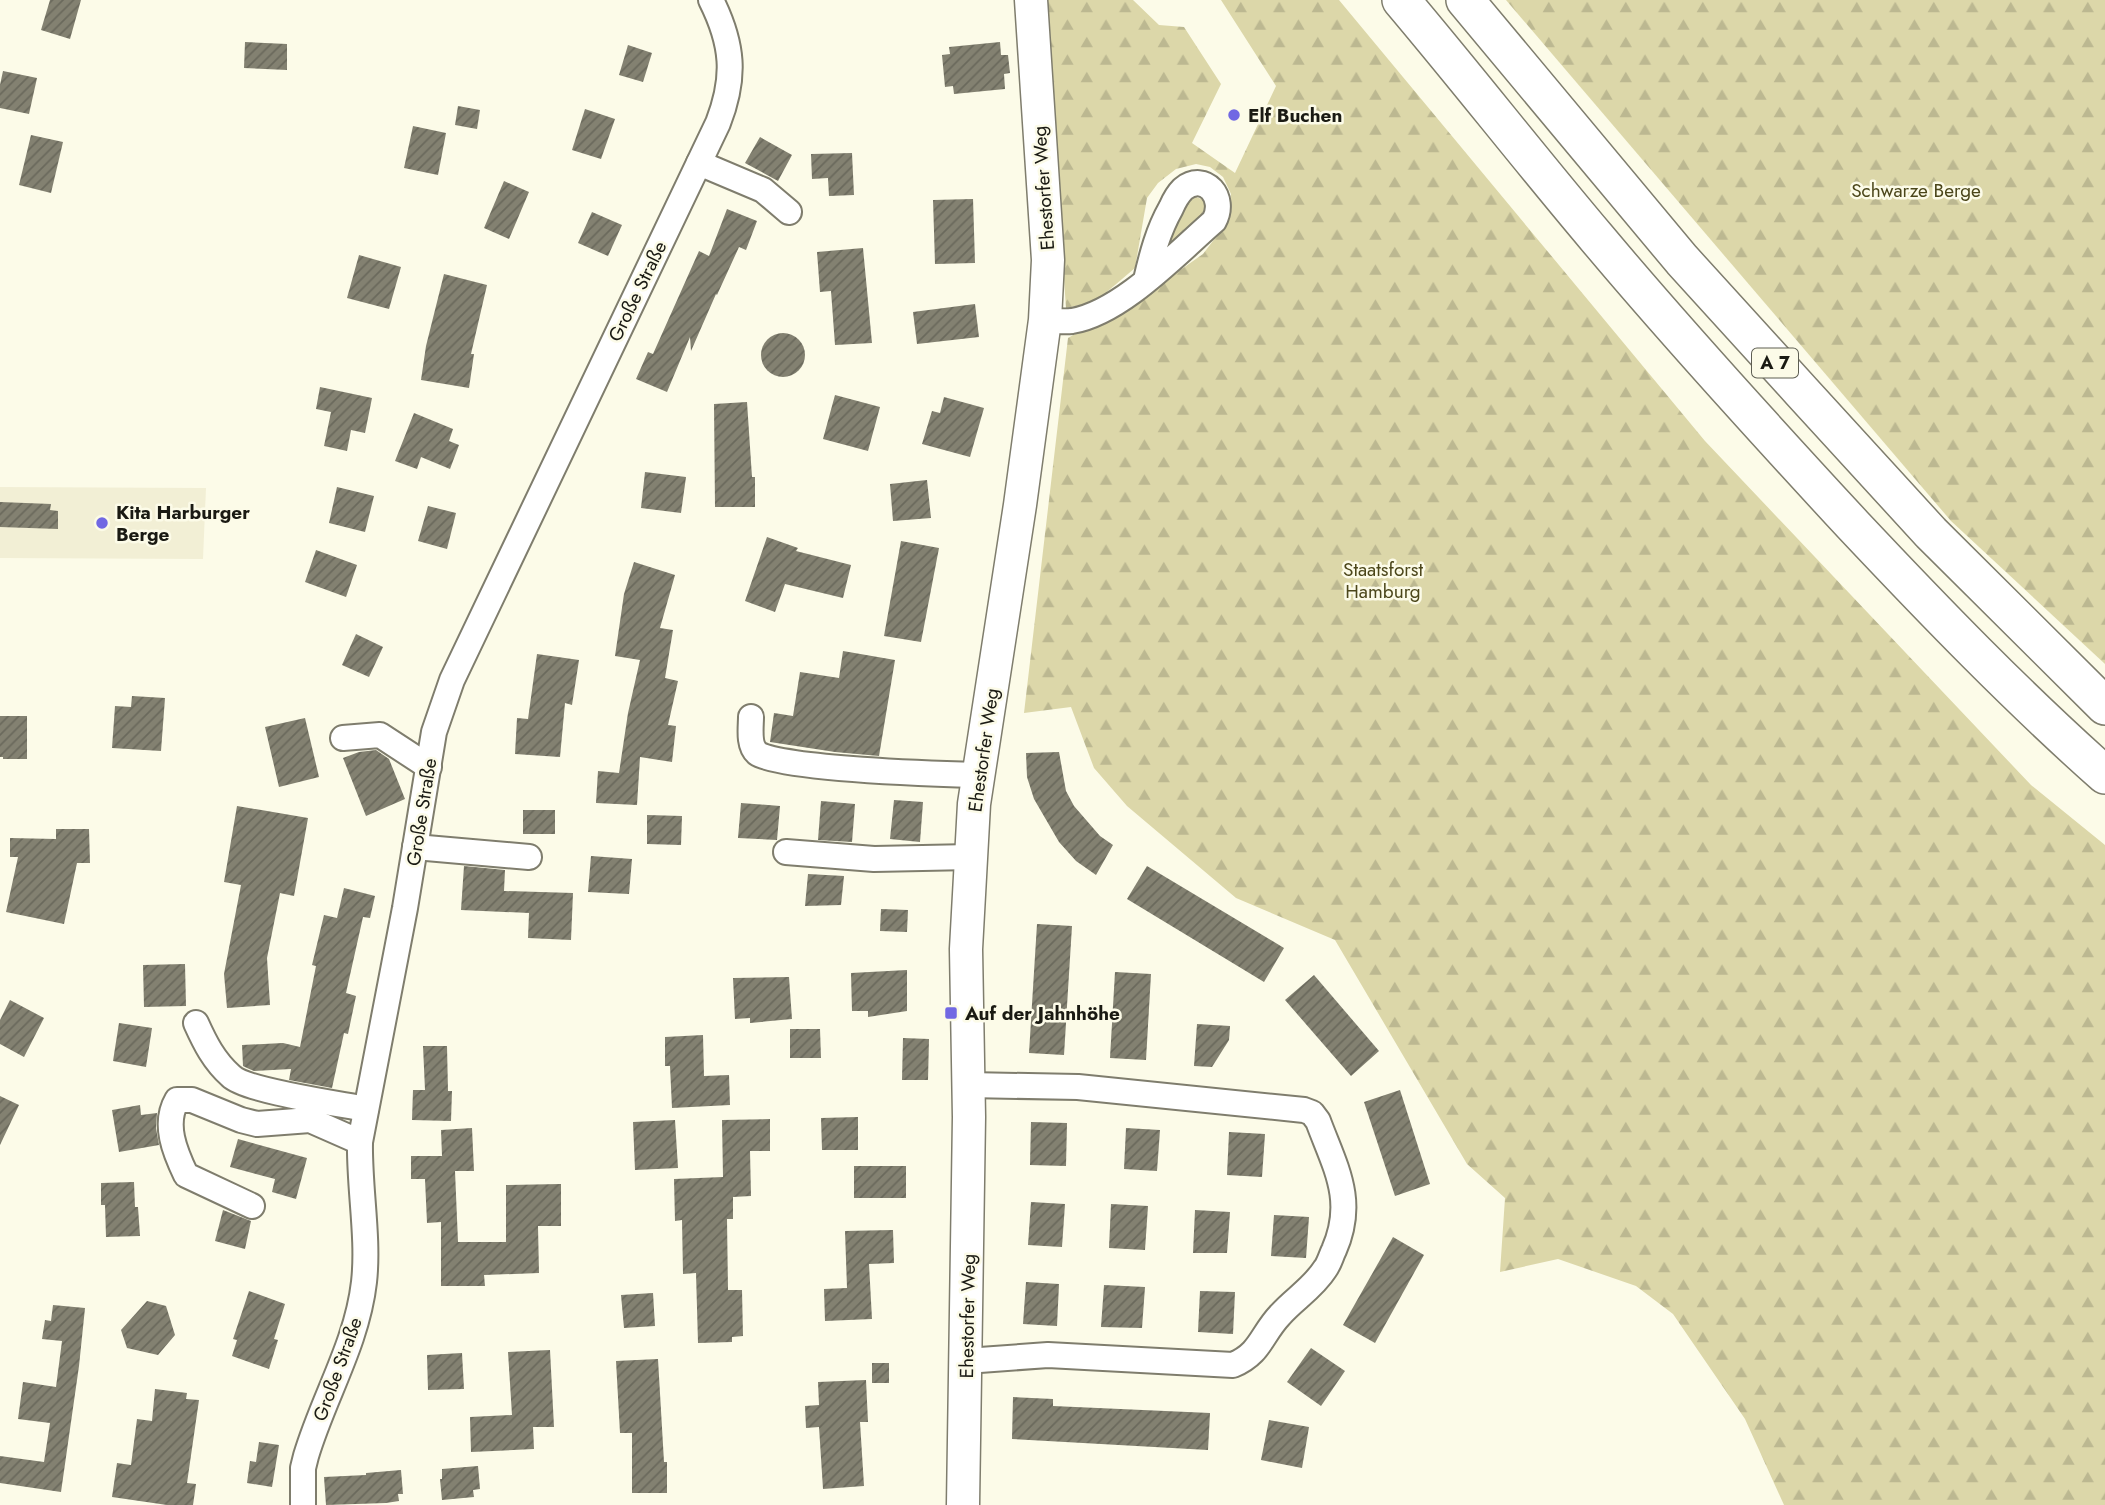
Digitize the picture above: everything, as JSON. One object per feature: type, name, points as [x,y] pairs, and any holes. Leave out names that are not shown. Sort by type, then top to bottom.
[{"type":"highway","name":"A 7","points":[[1401,0],[1603,246],[1792,461],[1896,572],[2070,744],[2105,775]]},
{"type":"highway","name":"A 7","points":[[1465,0],[1682,260],[1931,533],[2105,706]]},
{"type":"main road","name":"Ehestorfer Weg","points":[[962,1505],[968,1085],[966,949],[971,857],[978,775],[1020,505],[1045,320],[1048,260],[1031,0]]},
{"type":"street","name":"Große Straße","points":[[303,1505],[303,1468],[306,1456],[355,1325],[364,1283],[360,1142],[434,732],[452,680],[721,116],[730,83],[729,49],[711,0]]},
{"type":"street","points":[[699,163],[764,190],[789,212]]},
{"type":"street","points":[[1045,320],[1070,321],[1098,312],[1126,296],[1146,280]]},
{"type":"street","points":[[751,717],[752,747],[759,754],[786,762],[978,775]]},
{"type":"street","points":[[343,738],[380,734],[429,767]]},
{"type":"street","points":[[415,847],[529,858]]},
{"type":"street","points":[[786,852],[874,859],[971,857]]},
{"type":"street","points":[[196,1023],[211,1055],[233,1079],[258,1088],[366,1109]]},
{"type":"street","points":[[966,1361],[1048,1355],[1233,1364],[1240,1362],[1247,1359],[1259,1346],[1280,1314],[1306,1292],[1326,1268],[1340,1236],[1344,1205],[1340,1181],[1318,1121],[1312,1113],[1304,1110],[1112,1089],[968,1085]]},
{"type":"street","points":[[252,1206],[186,1175],[172,1143],[172,1108],[177,1100],[192,1100],[257,1124],[310,1120],[360,1142]]},
{"type":"shaded area","name":"Kita Harburger Berge","points":[[0,487],[206,488],[203,559],[0,558]]},
{"type":"green space","name":"Staatsforst Hamburg","points":[[1045,0],[1133,0],[1159,25],[1184,27],[1221,84],[1192,143],[1235,173],[1276,86],[1221,0],[1339,0],[1705,441],[2031,785],[2105,845],[2105,1505],[1784,1505],[1745,1419],[1673,1314],[1636,1286],[1558,1259],[1500,1272],[1505,1198],[1467,1164],[1335,940],[1236,898],[1127,806],[1094,768],[1071,707],[1024,713],[1068,338],[1159,285],[1203,254],[1219,233],[1229,210],[1231,194],[1223,177],[1210,167],[1196,164],[1176,169],[1158,183],[1147,198],[1135,268],[1095,302],[1066,308]]},
{"type":"green space","name":"Schwarze Berge","points":[[1506,0],[2105,0],[2105,664],[1951,521]]},
{"type":"green space","points":[[1196,197],[1204,200],[1204,211],[1183,241],[1173,245],[1167,241],[1173,223],[1186,204]]},
{"type":"building","points":[[50,0],[81,0],[70,39],[41,30]]},
{"type":"building","points":[[245,42],[287,44],[287,70],[244,68]]},
{"type":"building","points":[[1000,42],[1001,55],[1008,55],[1010,73],[1004,74],[1005,89],[954,94],[953,86],[945,87],[942,55],[950,54],[949,47]]},
{"type":"building","points":[[628,45],[652,53],[643,82],[619,75]]},
{"type":"building","points":[[3,71],[37,78],[29,114],[0,108]]},
{"type":"building","points":[[458,106],[480,110],[477,129],[455,125]]},
{"type":"building","points":[[585,109],[615,119],[601,159],[572,150]]},
{"type":"building","points":[[413,126],[446,133],[438,175],[404,168]]},
{"type":"building","points":[[31,135],[63,142],[51,193],[19,185]]},
{"type":"building","points":[[760,137],[792,155],[778,181],[745,163]]},
{"type":"building","points":[[852,153],[854,195],[829,196],[828,178],[812,179],[811,154]]},
{"type":"building","points":[[504,181],[529,192],[509,239],[484,228]]},
{"type":"building","points":[[973,199],[975,263],[935,264],[933,200]]},
{"type":"building","points":[[727,209],[757,221],[746,250],[739,247],[691,351],[690,337],[667,392],[636,379],[648,352],[653,354],[699,251],[709,256]]},
{"type":"building","points":[[592,212],[622,225],[608,256],[578,243]]},
{"type":"building","points":[[863,248],[872,343],[835,345],[831,291],[820,292],[817,252]]},
{"type":"building","points":[[359,255],[401,267],[389,309],[347,298]]},
{"type":"building","points":[[444,274],[487,285],[471,354],[474,354],[469,388],[421,380],[426,346]]},
{"type":"building","points":[[975,304],[979,337],[917,344],[913,312]]},
{"type":"building","points":[[783,333],[799,339],[805,355],[799,371],[783,377],[767,371],[761,355],[767,339]]},
{"type":"building","points":[[320,387],[372,398],[365,433],[351,430],[347,451],[324,446],[331,412],[316,409]]},
{"type":"building","points":[[835,395],[880,407],[868,451],[823,439]]},
{"type":"building","points":[[944,397],[984,408],[970,457],[922,444],[932,411],[940,413]]},
{"type":"building","points":[[747,402],[752,477],[755,477],[755,507],[715,507],[714,404]]},
{"type":"building","points":[[414,413],[453,429],[449,441],[459,445],[450,469],[421,457],[417,469],[395,461]]},
{"type":"building","points":[[645,472],[686,477],[681,513],[641,508]]},
{"type":"building","points":[[927,480],[931,518],[893,521],[890,484]]},
{"type":"building","points":[[337,487],[374,496],[365,532],[329,523]]},
{"type":"building","points":[[0,502],[51,504],[50,510],[58,511],[58,529],[0,527]]},
{"type":"building","points":[[428,506],[456,513],[447,549],[418,541]]},
{"type":"building","points":[[767,537],[798,548],[796,551],[851,565],[843,598],[785,584],[775,612],[745,601]]},
{"type":"building","points":[[901,541],[939,548],[921,642],[884,636]]},
{"type":"building","points":[[316,550],[357,565],[346,597],[305,582]]},
{"type":"building","points":[[634,562],[675,575],[660,628],[673,630],[665,678],[678,681],[668,725],[676,726],[672,762],[640,757],[637,805],[596,803],[598,771],[619,773],[628,713],[640,660],[615,656],[624,594]]},
{"type":"building","points":[[356,634],[383,647],[369,677],[342,665]]},
{"type":"building","points":[[843,651],[895,660],[879,756],[770,742],[774,713],[793,716],[800,672],[839,678]]},
{"type":"building","points":[[537,654],[579,660],[572,705],[565,703],[560,757],[515,754],[517,718],[528,719]]},
{"type":"building","points":[[132,696],[165,698],[161,751],[112,748],[115,706],[131,707]]},
{"type":"building","points":[[0,716],[27,716],[27,759],[0,757]]},
{"type":"building","points":[[305,718],[319,777],[279,787],[265,727]]},
{"type":"building","points":[[376,750],[389,759],[405,799],[366,816],[343,758]]},
{"type":"building","points":[[1059,752],[1066,791],[1074,806],[1100,836],[1113,845],[1096,875],[1076,861],[1059,842],[1034,799],[1027,777],[1026,753]]},
{"type":"building","points":[[894,800],[923,802],[920,842],[890,839]]},
{"type":"building","points":[[821,801],[855,804],[852,842],[818,840]]},
{"type":"building","points":[[741,803],[780,806],[777,840],[738,838]]},
{"type":"building","points":[[237,806],[308,818],[294,896],[280,893],[267,958],[270,1005],[227,1008],[224,974],[241,885],[224,882]]},
{"type":"building","points":[[523,810],[555,810],[555,834],[523,834]]},
{"type":"building","points":[[647,815],[682,816],[681,845],[647,844]]},
{"type":"building","points":[[56,829],[89,829],[90,863],[77,863],[64,924],[6,912],[18,857],[10,857],[10,838],[56,839]]},
{"type":"building","points":[[591,856],[632,859],[629,894],[588,892]]},
{"type":"building","points":[[464,866],[505,870],[504,891],[573,893],[571,940],[528,938],[529,913],[461,910]]},
{"type":"building","points":[[1147,866],[1284,948],[1264,982],[1127,899]]},
{"type":"building","points":[[808,874],[844,876],[841,905],[805,906]]},
{"type":"building","points":[[344,888],[375,896],[370,918],[363,917],[346,993],[356,996],[348,1034],[344,1033],[332,1088],[289,1080],[291,1069],[254,1071],[243,1066],[242,1045],[283,1043],[300,1047],[316,966],[312,965],[324,915],[337,918]]},
{"type":"building","points":[[881,909],[908,910],[907,932],[880,931]]},
{"type":"building","points":[[1037,924],[1072,926],[1064,1055],[1029,1053]]},
{"type":"building","points":[[185,964],[186,1006],[144,1007],[143,965]]},
{"type":"building","points":[[907,970],[907,1011],[868,1017],[868,1011],[852,1011],[851,973]]},
{"type":"building","points":[[1115,972],[1151,974],[1146,1060],[1110,1058]]},
{"type":"building","points":[[1314,975],[1379,1051],[1351,1076],[1285,1000]]},
{"type":"building","points":[[789,977],[792,1019],[750,1023],[750,1018],[735,1019],[733,978]]},
{"type":"building","points":[[10,1000],[44,1018],[24,1057],[0,1044],[0,1020]]},
{"type":"building","points":[[119,1023],[152,1028],[146,1067],[113,1061]]},
{"type":"building","points":[[1197,1024],[1230,1026],[1229,1040],[1212,1067],[1194,1066]]},
{"type":"building","points":[[790,1029],[820,1029],[821,1058],[790,1058]]},
{"type":"building","points":[[703,1035],[704,1076],[729,1075],[730,1105],[672,1108],[670,1066],[665,1066],[665,1037]]},
{"type":"building","points":[[903,1038],[929,1039],[928,1080],[902,1080]]},
{"type":"building","points":[[423,1046],[447,1046],[448,1091],[452,1091],[451,1121],[412,1120],[413,1090],[425,1090]]},
{"type":"building","points":[[1400,1090],[1430,1184],[1395,1196],[1364,1102]]},
{"type":"building","points":[[0,1096],[19,1105],[0,1145]]},
{"type":"building","points":[[140,1105],[141,1115],[157,1113],[159,1145],[119,1152],[112,1110]]},
{"type":"building","points":[[858,1117],[858,1150],[822,1150],[821,1118]]},
{"type":"building","points":[[770,1119],[770,1151],[750,1151],[751,1196],[733,1197],[733,1219],[727,1219],[728,1290],[742,1290],[743,1336],[732,1337],[732,1342],[698,1343],[696,1273],[683,1274],[682,1220],[675,1221],[674,1179],[723,1177],[722,1120]]},
{"type":"building","points":[[675,1120],[678,1168],[635,1170],[633,1122]]},
{"type":"building","points":[[1031,1122],[1067,1123],[1066,1166],[1030,1165]]},
{"type":"building","points":[[472,1128],[474,1171],[455,1171],[458,1242],[506,1242],[506,1185],[561,1184],[561,1226],[538,1226],[539,1273],[484,1275],[485,1286],[441,1286],[441,1222],[427,1223],[425,1179],[411,1179],[411,1156],[442,1156],[441,1130]]},
{"type":"building","points":[[1126,1128],[1160,1130],[1157,1171],[1124,1169]]},
{"type":"building","points":[[1229,1132],[1265,1134],[1262,1177],[1227,1175]]},
{"type":"building","points":[[238,1139],[307,1158],[296,1199],[272,1192],[275,1179],[230,1167]]},
{"type":"building","points":[[854,1166],[906,1166],[906,1198],[854,1198]]},
{"type":"building","points":[[134,1182],[140,1236],[106,1237],[101,1183]]},
{"type":"building","points":[[1031,1202],[1065,1204],[1062,1247],[1028,1245]]},
{"type":"building","points":[[1111,1204],[1148,1206],[1145,1250],[1109,1248]]},
{"type":"building","points":[[223,1210],[251,1221],[245,1249],[215,1241]]},
{"type":"building","points":[[1195,1210],[1230,1212],[1227,1253],[1193,1253]]},
{"type":"building","points":[[1274,1215],[1309,1217],[1306,1258],[1271,1256]]},
{"type":"building","points":[[893,1230],[894,1263],[869,1264],[872,1319],[825,1321],[824,1289],[847,1288],[845,1231]]},
{"type":"building","points":[[1393,1237],[1424,1255],[1375,1343],[1343,1325]]},
{"type":"building","points":[[1026,1282],[1059,1284],[1057,1326],[1023,1324]]},
{"type":"building","points":[[1104,1285],[1145,1287],[1142,1328],[1101,1327]]},
{"type":"building","points":[[249,1291],[285,1304],[274,1339],[278,1340],[269,1369],[232,1356],[237,1340],[233,1339]]},
{"type":"building","points":[[1200,1291],[1235,1292],[1233,1334],[1198,1332]]},
{"type":"building","points":[[653,1293],[655,1326],[624,1328],[621,1295]]},
{"type":"building","points":[[147,1301],[166,1306],[175,1335],[158,1355],[127,1348],[121,1330]]},
{"type":"building","points":[[53,1305],[85,1308],[61,1492],[0,1483],[0,1456],[44,1462],[50,1423],[18,1419],[23,1382],[56,1387],[62,1341],[42,1339],[45,1320],[51,1321]]},
{"type":"building","points":[[1311,1348],[1345,1371],[1321,1406],[1287,1382]]},
{"type":"building","points":[[550,1350],[554,1427],[533,1427],[534,1449],[471,1452],[470,1417],[512,1415],[508,1352]]},
{"type":"building","points":[[462,1353],[464,1389],[428,1390],[427,1355]]},
{"type":"building","points":[[658,1359],[667,1493],[632,1493],[632,1433],[620,1433],[616,1361]]},
{"type":"building","points":[[872,1363],[889,1363],[889,1383],[872,1383]]},
{"type":"building","points":[[866,1380],[868,1422],[860,1422],[864,1486],[823,1489],[819,1427],[806,1428],[805,1406],[819,1405],[818,1382]]},
{"type":"building","points":[[155,1389],[187,1393],[186,1399],[199,1400],[187,1483],[196,1484],[193,1505],[167,1505],[112,1497],[117,1463],[131,1465],[137,1419],[152,1421]]},
{"type":"building","points":[[1013,1397],[1053,1399],[1053,1406],[1210,1413],[1208,1450],[1012,1439]]},
{"type":"building","points":[[1269,1420],[1309,1427],[1302,1468],[1261,1460]]},
{"type":"building","points":[[259,1442],[279,1445],[272,1487],[247,1483],[250,1461],[256,1462]]},
{"type":"building","points":[[478,1466],[480,1489],[473,1490],[474,1497],[442,1500],[442,1469]]},
{"type":"building","points":[[401,1470],[403,1494],[398,1494],[399,1501],[326,1505],[324,1477]]},
{"type":"place","name":"Elf Buchen","points":[[1234,115]]},
{"type":"place","name":"Kita Harburger Berge","points":[[102,523]]},
{"type":"place","name":"Auf der Jahnhöhe","points":[[951,1013]]}]
